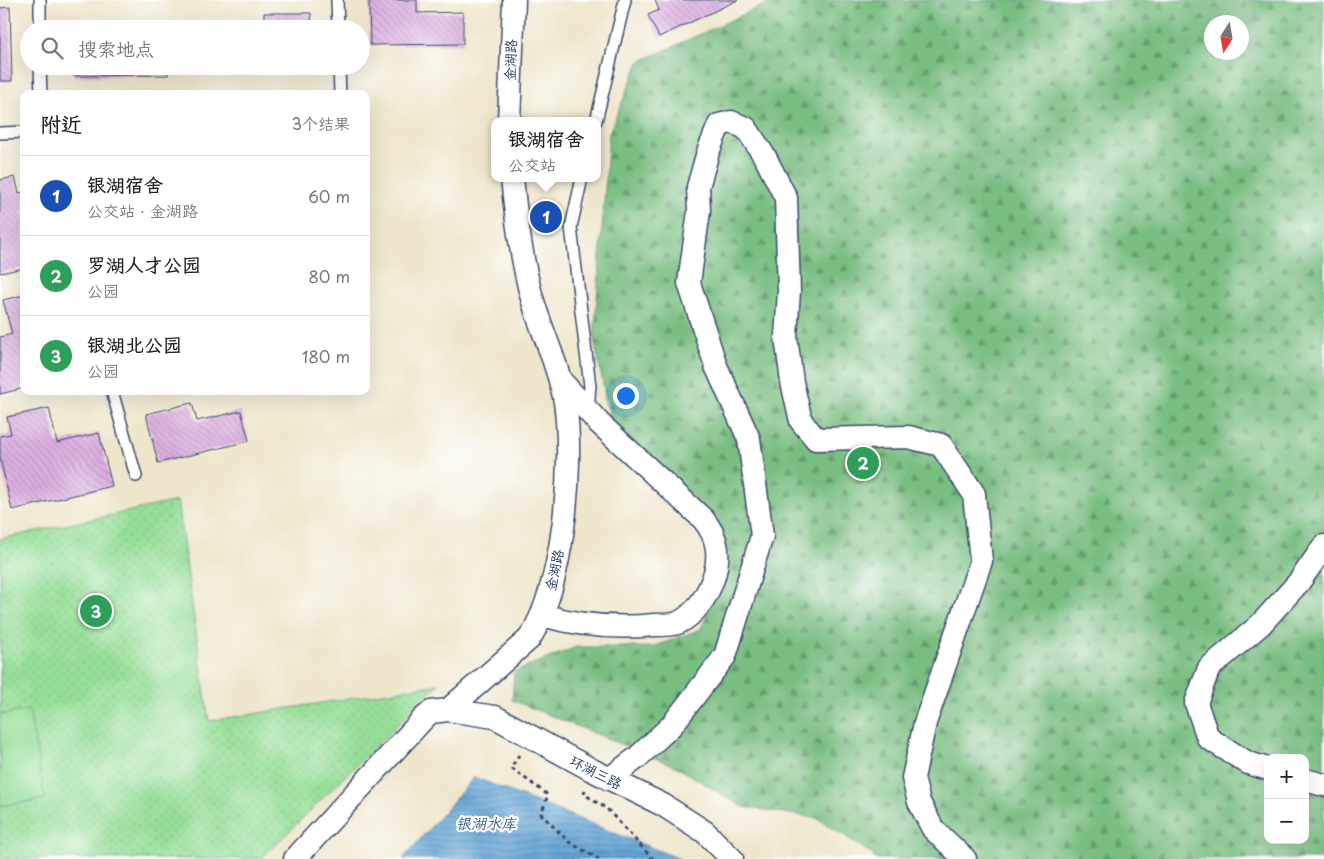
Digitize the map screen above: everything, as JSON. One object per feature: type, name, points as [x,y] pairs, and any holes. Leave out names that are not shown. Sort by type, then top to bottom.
[{"type":"street","name":"金湖路","points":[[509,117],[514,0]]},
{"type":"street","points":[[609,779],[638,757],[672,725],[725,656],[762,536],[749,439],[716,366],[689,282],[701,173],[719,125],[731,122],[746,128],[765,157],[786,198],[789,291],[786,337],[792,382],[801,421],[816,439],[908,436],[941,445],[974,494],[981,561],[925,723],[913,778],[919,802],[933,829],[965,859]]},
{"type":"street","name":"金湖路","points":[[295,859],[424,718],[440,709],[448,710],[529,639],[542,615],[558,556],[564,509],[565,404],[560,380],[530,290],[519,233],[513,182]]},
{"type":"street","points":[[542,615],[576,624],[626,628],[678,623],[692,614],[702,601],[714,576],[718,544],[713,531],[702,519],[588,411],[560,380]]},
{"type":"street","points":[[1264,768],[1248,763],[1208,738],[1196,703],[1209,668],[1260,625],[1299,582],[1324,546]]},
{"type":"street","name":"环湖三路","points":[[448,710],[495,717],[609,779],[663,805],[705,832],[732,859]]},
{"type":"street","points":[[1309,781],[1324,785]]},
{"type":"lane","points":[[40,0],[40,20]]},
{"type":"lane","points":[[337,0],[338,20]]},
{"type":"lane","points":[[597,117],[625,0]]},
{"type":"lane","points":[[40,75],[40,90]]},
{"type":"lane","points":[[339,75],[340,90]]},
{"type":"lane","points":[[0,133],[20,132]]},
{"type":"lane","points":[[581,182],[571,227],[590,386],[588,411]]},
{"type":"lane","points":[[113,395],[136,476]]},
{"type":"path","points":[[511,768],[548,795],[542,814],[570,842],[599,859]]},
{"type":"path","points":[[584,794],[607,809],[652,859]]},
{"type":"green space","points":[[775,0],[1324,0],[1324,859],[875,859],[872,854],[817,818],[743,807],[675,766],[512,700],[514,672],[576,647],[653,647],[701,629],[728,557],[718,521],[611,422],[594,340],[609,133],[639,62]]},
{"type":"green space","points":[[177,501],[209,721],[439,684],[261,859],[0,859],[0,539]]},
{"type":"green space","points":[[29,710],[45,799],[0,806],[0,715]]},
{"type":"water","name":"银湖水库","points":[[474,777],[680,859],[403,859]]},
{"type":"building","points":[[369,0],[417,0],[417,13],[463,12],[463,44],[370,45]]},
{"type":"building","points":[[655,0],[738,0],[659,37],[648,15],[659,10]]},
{"type":"building","points":[[10,7],[12,81],[0,81],[0,8]]},
{"type":"building","points":[[264,13],[311,13],[311,20],[264,20]]},
{"type":"building","points":[[74,75],[168,75],[74,76]]},
{"type":"building","points":[[15,177],[20,193],[20,269],[0,273],[0,180]]},
{"type":"building","points":[[20,296],[20,389],[0,394],[0,337],[12,334],[3,300]]},
{"type":"building","points":[[192,403],[197,421],[241,411],[249,441],[158,463],[146,414]]},
{"type":"building","points":[[49,408],[57,443],[99,433],[112,486],[12,510],[0,458],[0,436],[11,434],[7,417]]},
{"type":"place","name":"银湖宿舍","points":[[546,217]]},
{"type":"place","name":"罗湖人才公园","points":[[863,463]]},
{"type":"place","name":"银湖北公园","points":[[96,611]]}]
